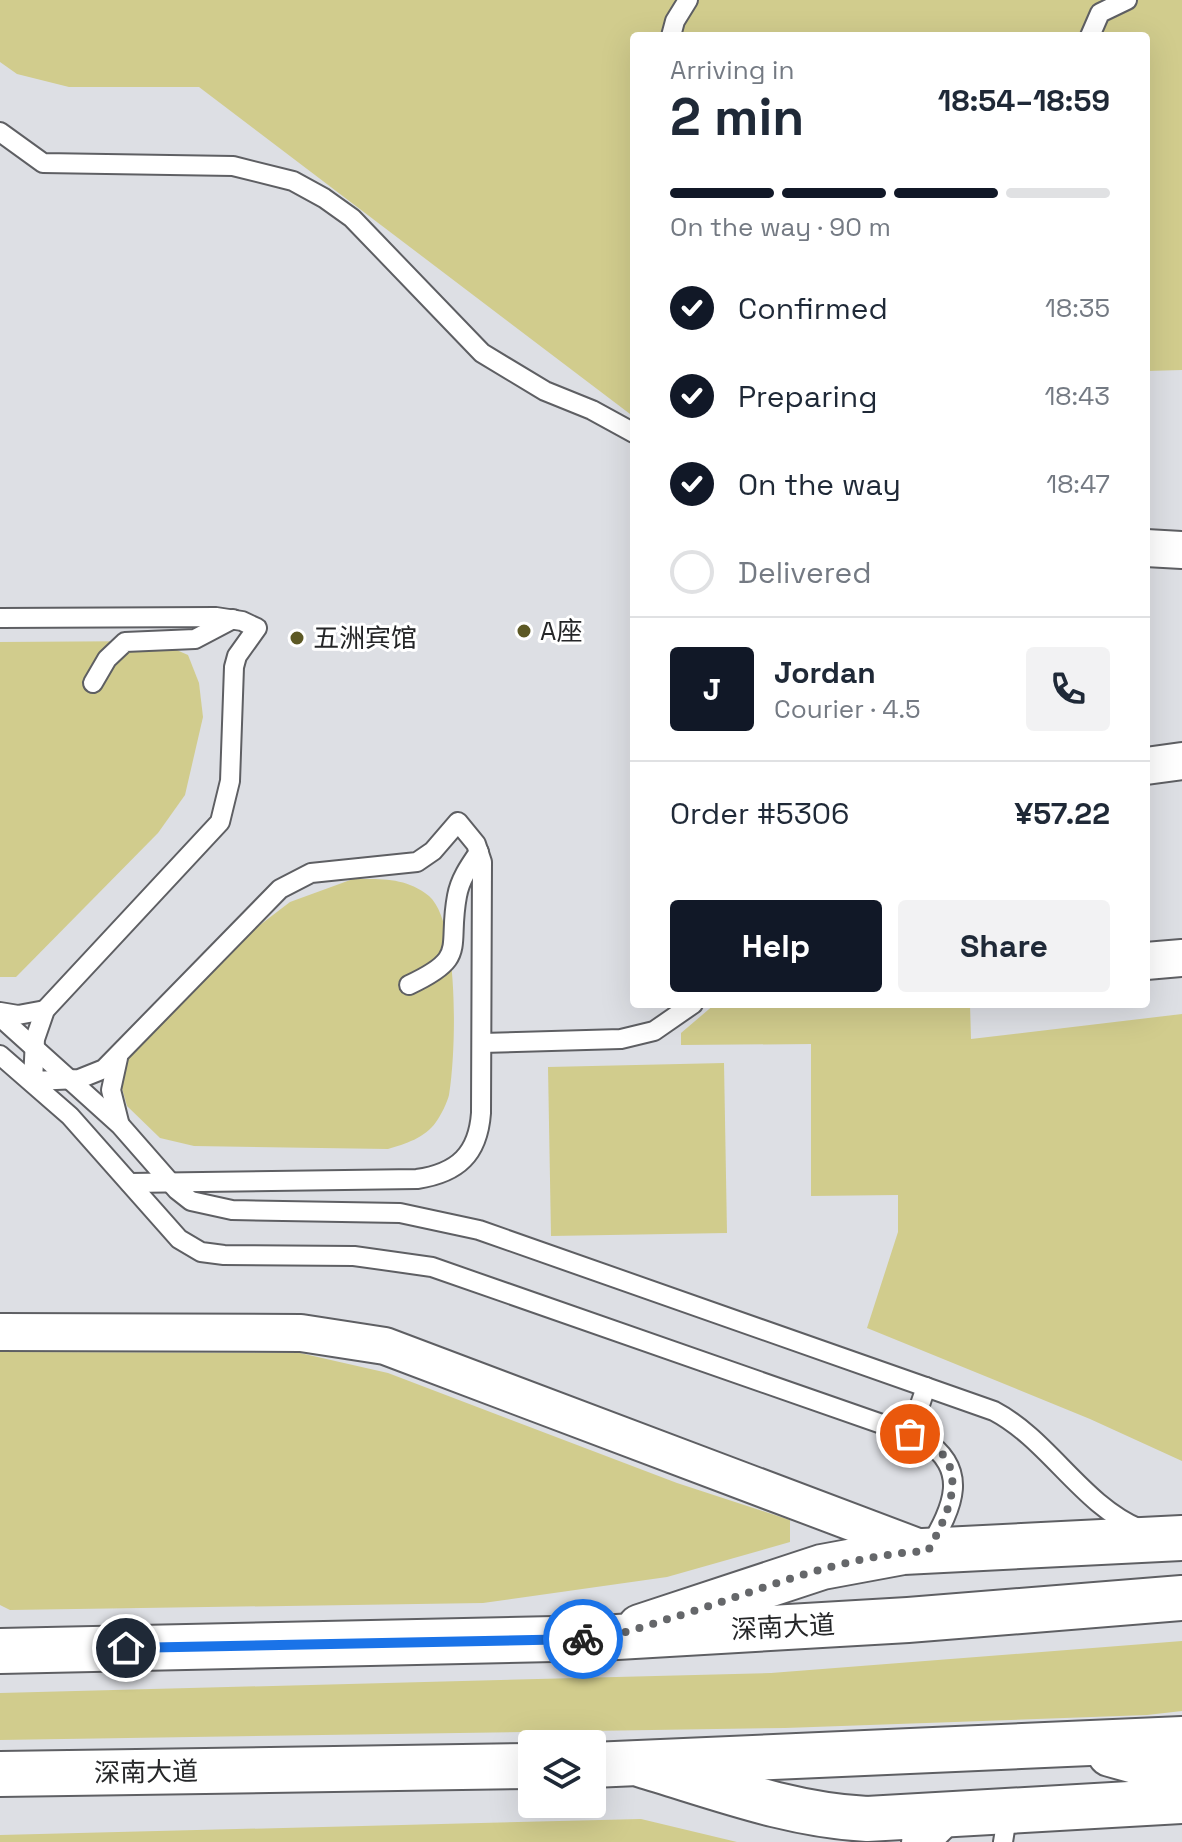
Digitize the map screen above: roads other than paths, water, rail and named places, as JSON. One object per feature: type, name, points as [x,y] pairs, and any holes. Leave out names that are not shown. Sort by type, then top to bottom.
[{"type":"main road","points":[[600,1638],[716,1605],[822,1567],[861,1558],[928,1551],[1182,1538]]},
{"type":"main road","name":"深南大道","points":[[0,1651],[600,1638],[908,1620],[1182,1598]]},
{"type":"main road","points":[[606,1765],[1182,1739]]},
{"type":"main road","points":[[1077,1745],[1182,1774]]},
{"type":"main road","points":[[640,1764],[800,1812],[934,1828],[1005,1826],[1182,1801]]},
{"type":"main road","name":"深南大道","points":[[0,1774],[518,1766]]},
{"type":"street","points":[[1150,548],[1182,550]]},
{"type":"street","points":[[1150,765],[1182,761]]},
{"type":"street","points":[[1150,961],[1182,958]]},
{"type":"street","points":[[0,1332],[301,1333],[385,1346],[928,1551]]},
{"type":"lane","points":[[672,32],[688,0]]},
{"type":"lane","points":[[1092,32],[1100,13],[1127,0]]},
{"type":"lane","points":[[0,132],[43,163],[233,166],[293,181],[352,218],[482,353],[545,391],[592,410],[630,431]]},
{"type":"lane","points":[[0,618],[184,616],[233,619],[257,628],[237,656],[234,667],[230,781],[220,822],[45,1010],[37,1029],[33,1081]]},
{"type":"lane","points":[[93,683],[107,659],[125,642],[195,639],[233,619]]},
{"type":"lane","points":[[33,1081],[91,1076],[104,1069],[280,889],[311,873],[417,862],[433,851],[458,822],[479,852],[480,1130],[469,1156],[447,1172],[417,1179],[130,1183]]},
{"type":"lane","points":[[409,985],[434,973],[451,956],[459,886],[479,852]]},
{"type":"lane","points":[[482,1043],[621,1039],[654,1031],[687,1008]]},
{"type":"lane","points":[[0,1015],[45,1010]]},
{"type":"lane","points":[[0,1015],[120,1125],[191,1201],[221,1209],[400,1213],[452,1222],[1007,1418],[1121,1520],[1142,1529],[1182,1538]]},
{"type":"lane","points":[[120,1052],[111,1090],[120,1125]]},
{"type":"lane","points":[[0,1055],[70,1116],[169,1229],[201,1252],[382,1258],[432,1267],[910,1434],[940,1451],[952,1476],[951,1504],[928,1551]]},
{"type":"lane","points":[[910,1434],[926,1387]]},
{"type":"place","name":"A座","points":[[524,631]]},
{"type":"place","name":"五洲宾馆","points":[[297,638]]}]
